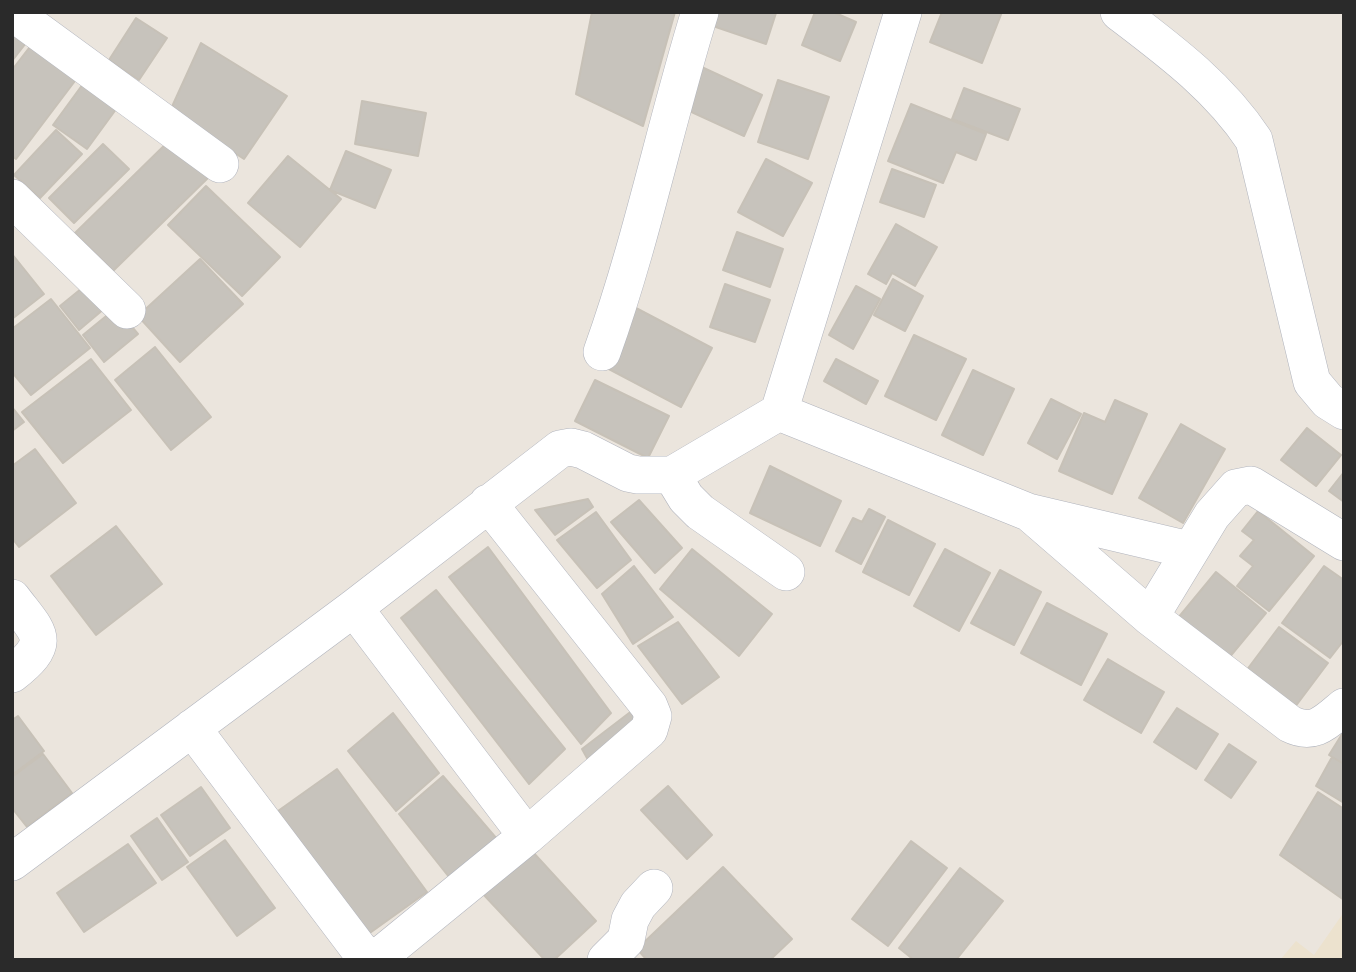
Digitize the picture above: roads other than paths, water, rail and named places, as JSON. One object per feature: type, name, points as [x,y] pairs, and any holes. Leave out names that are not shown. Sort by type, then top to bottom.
[{"type":"street","points":[[12,12],[220,164]]},
{"type":"street","points":[[602,352],[617,312],[700,12]]},
{"type":"street","points":[[12,862],[354,608],[560,449],[571,447],[583,450],[628,473],[672,475],[779,412],[903,12]]},
{"type":"street","points":[[1119,12],[1185,62],[1241,121],[1254,140],[1312,382],[1328,401],[1344,411]]},
{"type":"street","points":[[12,198],[127,310]]},
{"type":"street","points":[[779,412],[1028,512],[1189,550]]},
{"type":"street","points":[[672,475],[686,498],[700,512],[786,572]]},
{"type":"street","points":[[1150,617],[1212,515],[1236,488],[1251,485],[1344,542]]},
{"type":"street","points":[[192,728],[359,949],[374,960],[527,836],[649,730],[653,716],[649,706],[488,503]]},
{"type":"street","points":[[1028,512],[1150,617],[1290,724],[1301,730],[1325,723],[1344,707]]},
{"type":"street","points":[[12,598],[38,631],[39,643],[34,654],[12,674]]},
{"type":"street","points":[[354,608],[527,836]]},
{"type":"street","points":[[621,955],[630,920],[638,905],[654,888]]}]
